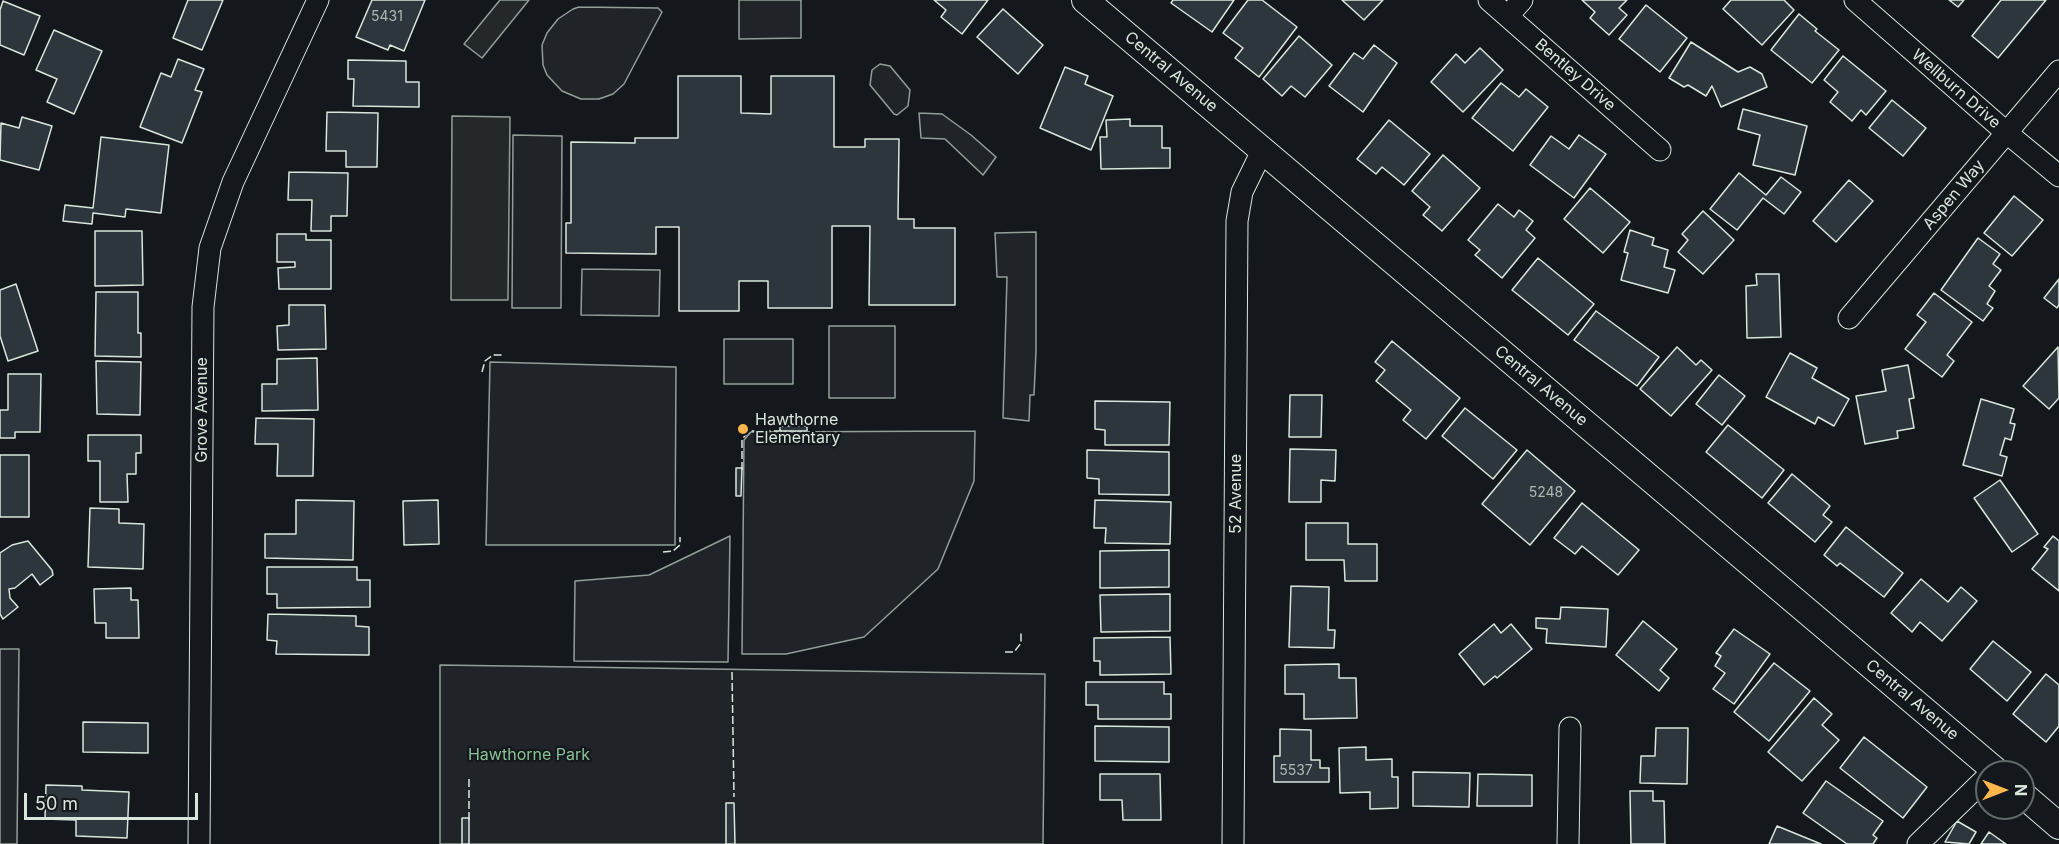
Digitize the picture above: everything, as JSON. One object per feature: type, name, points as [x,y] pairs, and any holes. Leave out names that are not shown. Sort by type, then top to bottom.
[{"type":"street","name":"Grove Avenue","points":[[199,844],[203,307],[210,249],[233,182],[318,0]]},
{"type":"street","name":"Central Avenue","points":[[1085,0],[1263,149],[1978,760]]},
{"type":"street","name":"Bentley Drive","points":[[1489,0],[1660,150]]},
{"type":"street","points":[[1508,16],[1522,0]]},
{"type":"street","name":"Wellburn Drive","points":[[1855,0],[2059,176]]},
{"type":"street","name":"Aspen Way","points":[[1849,318],[2059,71]]},
{"type":"street","name":"52 Avenue","points":[[1233,844],[1237,221],[1242,192],[1263,149]]},
{"type":"street","points":[[1568,844],[1570,728]]},
{"type":"street","points":[[1918,844],[1975,790]]},
{"type":"street","points":[[2035,805],[2059,826]]},
{"type":"green space","points":[[739,0],[801,0],[801,38],[739,39]]},
{"type":"green space","points":[[579,7],[658,8],[662,12],[624,84],[613,94],[599,99],[581,99],[562,91],[547,75],[543,65],[542,45],[547,33],[558,19]]},
{"type":"green space","points":[[880,64],[890,66],[910,90],[908,106],[897,115],[870,85],[872,70]]},
{"type":"green space","points":[[919,113],[942,114],[996,157],[983,175],[945,139],[921,138]]},
{"type":"green space","points":[[513,135],[562,136],[561,308],[512,308]]},
{"type":"green space","points":[[1036,232],[1036,351],[1034,395],[1030,395],[1029,421],[1003,418],[1007,277],[997,277],[995,233]]},
{"type":"green space","points":[[582,269],[660,270],[659,316],[581,315]]},
{"type":"green space","points":[[829,326],[895,326],[895,398],[829,398]]},
{"type":"green space","points":[[724,339],[793,339],[793,384],[724,384]]},
{"type":"green space","points":[[490,362],[676,367],[675,545],[486,545]]},
{"type":"green space","points":[[975,431],[974,481],[938,569],[864,637],[786,654],[742,654],[744,440],[751,432]]},
{"type":"green space","points":[[730,536],[728,662],[574,661],[575,581],[649,575]]},
{"type":"green space","points":[[0,649],[19,649],[17,844],[0,844]]},
{"type":"green space","name":"Hawthorne Park","points":[[440,665],[1045,674],[1043,844],[440,844]]},
{"type":"shaded area","points":[[500,0],[529,0],[482,58],[464,44]]},
{"type":"shaded area","points":[[452,116],[510,117],[508,300],[451,300]]},
{"type":"building","points":[[188,0],[223,0],[202,50],[173,38]]},
{"type":"building","points":[[372,0],[425,0],[404,51],[390,45],[388,50],[356,37]]},
{"type":"building","points":[[934,0],[988,0],[962,34],[941,17],[946,10]]},
{"type":"building","points":[[1173,0],[1234,0],[1212,32],[1171,3]]},
{"type":"building","points":[[1248,0],[1262,0],[1297,27],[1259,77],[1235,58],[1243,48],[1223,33]]},
{"type":"building","points":[[1342,0],[1383,0],[1364,20]]},
{"type":"building","points":[[1582,0],[1627,0],[1619,8],[1627,15],[1609,35],[1590,18],[1595,12]]},
{"type":"building","points":[[1731,0],[1784,0],[1794,10],[1762,45],[1723,9]]},
{"type":"building","points":[[1949,0],[1964,0],[1958,7]]},
{"type":"building","points":[[2001,0],[2046,0],[1998,58],[1972,36]]},
{"type":"building","points":[[3,1],[40,16],[24,55],[0,45],[0,10]]},
{"type":"building","points":[[1646,5],[1687,38],[1660,72],[1619,39]]},
{"type":"building","points":[[1003,9],[1043,45],[1018,74],[977,37]]},
{"type":"building","points":[[1799,14],[1817,29],[1815,31],[1839,50],[1812,83],[1771,50]]},
{"type":"building","points":[[54,30],[102,51],[74,114],[47,102],[57,79],[36,70]]},
{"type":"building","points":[[1299,36],[1332,65],[1305,97],[1291,86],[1282,96],[1263,79]]},
{"type":"building","points":[[1691,42],[1738,72],[1750,67],[1762,74],[1767,87],[1721,107],[1712,86],[1706,96],[1688,85],[1684,87],[1669,78]]},
{"type":"building","points":[[1374,45],[1397,63],[1363,112],[1329,86],[1354,53],[1363,59]]},
{"type":"building","points":[[1480,48],[1503,70],[1463,112],[1431,82],[1456,54],[1465,63]]},
{"type":"building","points":[[1843,56],[1886,91],[1866,115],[1861,110],[1852,121],[1830,102],[1838,92],[1824,80]]},
{"type":"building","points":[[178,59],[204,69],[195,90],[202,92],[182,143],[140,127],[161,73],[171,77]]},
{"type":"building","points":[[348,60],[406,61],[406,82],[419,82],[419,107],[353,106],[354,79],[348,79]]},
{"type":"building","points":[[1065,67],[1088,76],[1085,84],[1113,96],[1091,150],[1040,128]]},
{"type":"building","points":[[678,76],[741,76],[741,113],[771,114],[771,76],[834,76],[834,147],[865,147],[865,139],[899,139],[898,219],[914,219],[914,228],[955,228],[955,305],[869,305],[870,226],[832,226],[832,308],[768,308],[768,281],[739,281],[739,311],[679,311],[679,227],[656,227],[656,254],[566,253],[566,223],[571,223],[571,142],[635,143],[635,138],[678,138]]},
{"type":"building","points":[[1501,83],[1519,97],[1526,89],[1548,107],[1513,151],[1472,118]]},
{"type":"building","points":[[1892,100],[1926,128],[1903,156],[1869,128]]},
{"type":"building","points":[[1743,109],[1807,126],[1795,175],[1753,165],[1760,135],[1738,129]]},
{"type":"building","points":[[327,112],[378,113],[377,167],[346,167],[346,151],[326,151]]},
{"type":"building","points":[[22,117],[52,126],[39,170],[0,160],[1,123],[19,128]]},
{"type":"building","points":[[1130,119],[1130,126],[1162,126],[1162,148],[1170,148],[1170,168],[1101,169],[1100,137],[1107,137],[1106,120]]},
{"type":"building","points":[[1389,120],[1430,154],[1404,185],[1382,167],[1376,174],[1357,159]]},
{"type":"building","points":[[1579,135],[1606,154],[1574,198],[1530,165],[1551,136],[1569,149]]},
{"type":"building","points":[[101,137],[169,145],[161,213],[126,209],[125,217],[93,213],[92,224],[63,221],[65,205],[93,208]]},
{"type":"building","points":[[1443,155],[1480,188],[1442,231],[1423,215],[1430,207],[1412,191]]},
{"type":"building","points":[[289,172],[348,173],[347,216],[331,216],[331,231],[311,231],[312,200],[288,200]]},
{"type":"building","points":[[1739,173],[1766,195],[1781,177],[1801,192],[1784,214],[1763,198],[1737,230],[1710,209]]},
{"type":"building","points":[[1849,180],[1873,201],[1836,242],[1813,221]]},
{"type":"building","points":[[1590,188],[1630,222],[1603,253],[1564,219]]},
{"type":"building","points":[[2014,196],[2043,220],[2012,256],[1984,233]]},
{"type":"building","points":[[1498,204],[1514,217],[1519,210],[1533,221],[1526,230],[1535,238],[1502,278],[1475,255],[1480,250],[1468,240]]},
{"type":"building","points":[[1703,211],[1734,240],[1703,274],[1678,252],[1688,240],[1682,234]]},
{"type":"building","points":[[1630,230],[1654,238],[1652,245],[1668,250],[1664,267],[1675,270],[1668,293],[1621,280],[1628,253],[1624,252]]},
{"type":"building","points":[[95,231],[142,231],[143,285],[95,286]]},
{"type":"building","points":[[277,234],[306,234],[306,240],[331,240],[331,289],[279,289],[278,268],[295,267],[295,262],[277,262]]},
{"type":"building","points":[[1978,238],[2000,254],[1993,264],[2001,270],[1989,286],[1995,291],[1987,304],[1993,308],[1983,321],[1941,290]]},
{"type":"building","points":[[1538,258],[1594,304],[1568,335],[1512,290]]},
{"type":"building","points":[[1756,274],[1779,274],[1781,337],[1747,338],[1746,286],[1757,285]]},
{"type":"building","points":[[2059,279],[2059,305],[2057,308],[2044,298]]},
{"type":"building","points":[[16,284],[38,351],[8,361],[0,336],[0,290]]},
{"type":"building","points":[[96,292],[138,292],[138,333],[141,333],[141,357],[95,356]]},
{"type":"building","points":[[1934,293],[1972,322],[1947,355],[1954,361],[1942,377],[1905,349],[1926,322],[1917,315]]},
{"type":"building","points":[[289,305],[325,305],[326,349],[278,350],[277,326],[289,325]]},
{"type":"building","points":[[1596,311],[1659,357],[1637,386],[1574,340]]},
{"type":"building","points":[[1392,341],[1460,398],[1426,439],[1403,420],[1411,410],[1376,381],[1385,370],[1375,362]]},
{"type":"building","points":[[1677,347],[1696,365],[1701,360],[1712,370],[1671,416],[1640,389]]},
{"type":"building","points":[[2058,347],[2059,398],[2049,409],[2023,386]]},
{"type":"building","points":[[1790,353],[1817,368],[1812,378],[1849,399],[1834,426],[1818,417],[1815,424],[1766,397]]},
{"type":"building","points":[[317,358],[318,410],[262,411],[262,384],[277,384],[277,359]]},
{"type":"building","points":[[96,361],[141,362],[140,415],[97,414]]},
{"type":"building","points":[[1908,365],[1914,398],[1909,399],[1914,428],[1897,431],[1898,438],[1865,444],[1856,396],[1886,391],[1882,370]]},
{"type":"building","points":[[8,374],[41,374],[40,432],[15,432],[15,438],[0,438],[0,410],[8,410]]},
{"type":"building","points":[[1719,375],[1745,396],[1722,425],[1696,404]]},
{"type":"building","points":[[1290,395],[1322,395],[1321,437],[1289,437]]},
{"type":"building","points":[[1981,399],[2014,409],[2010,423],[2015,424],[2011,440],[2005,438],[2000,455],[2007,457],[2002,476],[1963,465]]},
{"type":"building","points":[[1095,401],[1170,402],[1169,445],[1105,445],[1105,430],[1095,429]]},
{"type":"building","points":[[1465,408],[1517,450],[1493,479],[1442,436]]},
{"type":"building","points":[[256,418],[314,419],[313,476],[277,476],[278,444],[255,444]]},
{"type":"building","points":[[1728,425],[1784,470],[1762,498],[1706,452]]},
{"type":"building","points":[[780,426],[807,426],[807,431],[780,431]]},
{"type":"building","points":[[88,435],[141,435],[141,453],[136,453],[136,474],[127,474],[128,502],[100,502],[100,461],[88,461]]},
{"type":"building","points":[[1290,449],[1336,450],[1335,481],[1321,480],[1321,502],[1289,502]]},
{"type":"building","points":[[1087,450],[1169,452],[1169,495],[1099,494],[1099,479],[1087,478]]},
{"type":"building","points":[[1527,450],[1575,491],[1530,545],[1482,504]]},
{"type":"building","points":[[0,455],[29,455],[29,517],[0,517]]},
{"type":"building","points":[[736,468],[742,468],[741,496],[736,496]]},
{"type":"building","points":[[1792,474],[1830,506],[1823,515],[1832,522],[1815,542],[1768,503]]},
{"type":"building","points":[[2000,480],[2038,534],[2012,552],[1974,498]]},
{"type":"building","points":[[296,500],[354,501],[353,560],[265,558],[265,534],[296,534]]},
{"type":"building","points":[[438,500],[439,544],[404,545],[403,501]]},
{"type":"building","points":[[1095,500],[1171,502],[1170,544],[1105,543],[1106,528],[1094,528]]},
{"type":"building","points":[[1582,503],[1639,550],[1618,575],[1582,546],[1575,554],[1554,538]]},
{"type":"building","points":[[90,508],[119,509],[119,523],[144,524],[143,569],[88,567]]},
{"type":"building","points":[[1306,523],[1348,523],[1348,544],[1377,544],[1377,581],[1345,581],[1344,560],[1306,560]]},
{"type":"building","points":[[1846,527],[1903,573],[1884,597],[1840,563],[1837,566],[1824,555]]},
{"type":"building","points":[[2053,536],[2059,541],[2059,591],[2032,569],[2048,549],[2044,547]]},
{"type":"building","points":[[28,541],[52,570],[53,575],[40,585],[32,574],[15,588],[9,589],[10,598],[18,607],[3,619],[0,614],[0,553],[12,545]]},
{"type":"building","points":[[1169,550],[1169,587],[1100,588],[1100,551]]},
{"type":"building","points":[[267,567],[357,567],[357,580],[370,580],[370,607],[277,608],[277,594],[267,594]]},
{"type":"building","points":[[1921,579],[1948,602],[1961,587],[1977,601],[1942,641],[1920,622],[1912,632],[1891,613]]},
{"type":"building","points":[[1291,586],[1329,587],[1328,630],[1335,630],[1334,648],[1289,647]]},
{"type":"building","points":[[131,588],[131,600],[138,600],[139,638],[106,638],[106,623],[95,623],[94,589]]},
{"type":"building","points":[[1170,594],[1170,631],[1101,632],[1100,595]]},
{"type":"building","points":[[1561,607],[1608,609],[1606,647],[1546,643],[1547,629],[1536,628],[1536,618],[1560,619]]},
{"type":"building","points":[[268,614],[356,616],[356,626],[369,627],[369,655],[276,654],[277,641],[267,640]]},
{"type":"building","points":[[1643,621],[1677,649],[1660,670],[1669,678],[1659,691],[1616,655]]},
{"type":"building","points":[[1494,624],[1501,633],[1511,624],[1532,649],[1497,678],[1495,676],[1484,685],[1459,654]]},
{"type":"building","points":[[1734,629],[1770,654],[1734,704],[1713,689],[1725,673],[1715,666],[1721,656],[1716,653]]},
{"type":"building","points":[[1170,637],[1171,674],[1100,675],[1100,661],[1094,661],[1094,638]]},
{"type":"building","points":[[1993,641],[2031,672],[2007,701],[1970,669]]},
{"type":"building","points":[[1774,663],[1810,691],[1769,741],[1734,712]]},
{"type":"building","points":[[1339,664],[1339,678],[1356,678],[1357,718],[1304,719],[1304,694],[1285,694],[1285,665]]},
{"type":"building","points":[[2046,674],[2059,685],[2059,726],[2046,742],[2013,714]]},
{"type":"building","points":[[1086,682],[1164,682],[1164,694],[1171,694],[1171,719],[1098,719],[1098,705],[1086,705]]},
{"type":"building","points":[[1814,698],[1832,714],[1822,725],[1839,740],[1802,781],[1768,752]]},
{"type":"building","points":[[83,722],[148,723],[148,753],[83,752]]},
{"type":"building","points":[[1095,726],[1169,727],[1169,762],[1095,761]]},
{"type":"building","points":[[1656,728],[1688,728],[1687,784],[1640,783],[1641,756],[1655,756]]},
{"type":"building","points":[[1280,729],[1311,730],[1311,760],[1320,760],[1320,768],[1329,768],[1329,782],[1274,782],[1274,756],[1280,756]]},
{"type":"building","points":[[1864,737],[1927,787],[1903,818],[1840,768]]},
{"type":"building","points":[[1366,747],[1366,760],[1392,759],[1392,777],[1398,777],[1398,808],[1370,809],[1370,792],[1340,793],[1339,748]]},
{"type":"building","points":[[1413,772],[1470,773],[1469,807],[1413,806]]},
{"type":"building","points":[[1100,774],[1160,774],[1161,820],[1123,820],[1122,800],[1100,800]]},
{"type":"building","points":[[1478,774],[1532,775],[1532,806],[1477,806]]},
{"type":"building","points":[[1826,781],[1883,821],[1873,835],[1877,838],[1873,844],[1847,844],[1803,813]]},
{"type":"building","points":[[46,785],[82,786],[82,790],[129,792],[127,838],[76,836],[76,820],[45,819]]},
{"type":"building","points":[[1630,791],[1653,791],[1653,801],[1664,801],[1665,844],[1631,844]]},
{"type":"building","points":[[726,803],[734,803],[735,844],[726,844]]},
{"type":"building","points":[[462,818],[469,818],[469,844],[462,844]]},
{"type":"building","points":[[1957,821],[1976,832],[1969,844],[1945,842]]},
{"type":"building","points":[[1777,826],[1821,844],[1769,844]]},
{"type":"building","points":[[1989,832],[2006,844],[1981,844]]},
{"type":"fence","points":[[482,372],[485,361],[493,355],[502,355]]},
{"type":"fence","points":[[742,470],[742,439],[750,431],[782,431]]},
{"type":"fence","points":[[663,552],[673,551],[680,545],[680,537]]},
{"type":"fence","points":[[1005,652],[1014,652],[1021,643],[1021,632]]},
{"type":"fence","points":[[732,672],[734,797]]},
{"type":"fence","points":[[469,778],[469,820]]},
{"type":"place","name":"Hawthorne Elementary","points":[[743,429]]}]
